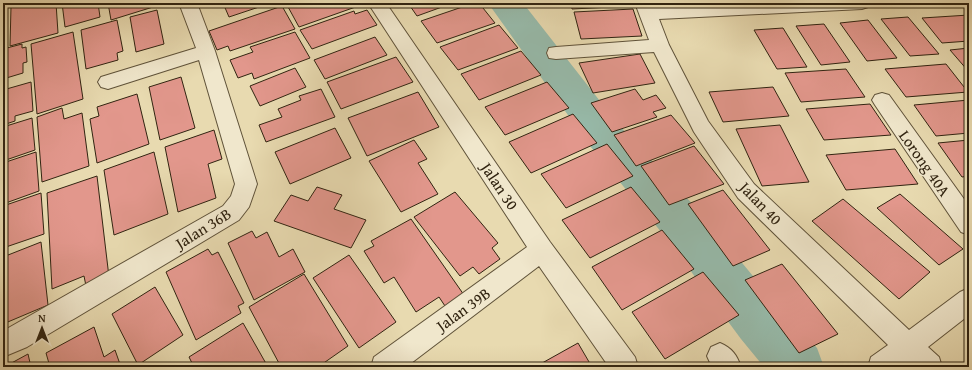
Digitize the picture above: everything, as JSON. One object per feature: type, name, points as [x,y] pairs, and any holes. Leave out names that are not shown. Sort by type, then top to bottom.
[{"type":"street","name":"Jalan 36B","points":[[3,344],[18,338],[231,213],[241,200],[246,184],[206,51],[188,3]]},
{"type":"street","name":"Jalan 30","points":[[377,3],[542,250],[626,367]]},
{"type":"street","points":[[646,9],[862,3]]},
{"type":"street","name":"Jalan 40","points":[[646,9],[660,45],[701,126],[746,191],[929,367]]},
{"type":"street","points":[[556,53],[660,45]]},
{"type":"street","points":[[108,82],[206,51]]},
{"type":"street","name":"Lorong 40A","points":[[882,100],[969,225]]},
{"type":"street","name":"Jalan 39B","points":[[384,367],[542,250]]},
{"type":"street","points":[[881,367],[969,300]]},
{"type":"building","points":[[25,3],[56,3],[58,33],[10,46],[11,7]]},
{"type":"building","points":[[62,3],[98,3],[100,17],[65,27]]},
{"type":"building","points":[[108,3],[166,3],[111,20]]},
{"type":"building","points":[[223,3],[271,3],[229,17]]},
{"type":"building","points":[[293,3],[364,4],[299,27],[287,5]]},
{"type":"building","points":[[408,3],[453,3],[417,16]]},
{"type":"building","points":[[474,3],[479,3],[495,23],[437,43],[421,21]]},
{"type":"building","points":[[571,3],[630,3],[631,6],[572,9]]},
{"type":"building","points":[[282,6],[295,29],[230,51],[228,46],[217,50],[209,31]]},
{"type":"building","points":[[633,9],[642,36],[581,39],[574,12]]},
{"type":"building","points":[[157,10],[164,44],[136,52],[130,17]]},
{"type":"building","points":[[367,10],[377,25],[312,49],[300,30],[354,11],[355,14]]},
{"type":"building","points":[[969,15],[969,41],[942,43],[922,18]]},
{"type":"building","points":[[908,17],[939,54],[910,56],[881,19]]},
{"type":"building","points":[[117,20],[123,51],[117,53],[118,60],[86,69],[81,30]]},
{"type":"building","points":[[868,20],[897,58],[867,61],[840,23]]},
{"type":"building","points":[[824,24],[850,62],[821,65],[796,26]]},
{"type":"building","points":[[499,25],[518,48],[458,70],[440,47]]},
{"type":"building","points":[[783,28],[807,67],[777,69],[754,30]]},
{"type":"building","points":[[73,32],[83,99],[37,114],[31,44]]},
{"type":"building","points":[[295,32],[310,58],[254,79],[252,73],[238,78],[230,60],[253,52],[250,47]]},
{"type":"building","points":[[375,37],[387,55],[325,79],[314,60]]},
{"type":"building","points":[[22,44],[22,48],[26,47],[27,62],[23,63],[23,73],[3,79],[3,49]]},
{"type":"building","points":[[969,48],[969,72],[950,50]]},
{"type":"building","points":[[521,51],[541,75],[479,100],[461,74]]},
{"type":"building","points":[[640,54],[655,83],[593,93],[579,63]]},
{"type":"building","points":[[396,57],[413,82],[341,109],[327,82]]},
{"type":"building","points":[[946,64],[968,92],[906,97],[885,69]]},
{"type":"building","points":[[295,68],[306,87],[260,106],[250,86]]},
{"type":"building","points":[[846,69],[865,97],[801,102],[785,73]]},
{"type":"building","points":[[181,77],[195,128],[160,140],[149,87]]},
{"type":"building","points":[[31,82],[33,111],[15,116],[15,121],[3,125],[3,90]]},
{"type":"building","points":[[547,82],[569,108],[505,135],[485,107]]},
{"type":"building","points":[[773,87],[789,116],[723,122],[709,92]]},
{"type":"building","points":[[321,89],[335,117],[266,142],[259,125],[282,117],[278,109],[301,100],[299,96]]},
{"type":"building","points":[[635,89],[643,100],[656,95],[666,108],[653,112],[657,117],[612,132],[591,103]]},
{"type":"building","points":[[418,92],[439,127],[367,156],[348,118]]},
{"type":"building","points":[[137,94],[149,144],[97,163],[90,119],[99,116],[97,107]]},
{"type":"building","points":[[969,100],[969,133],[936,136],[914,105]]},
{"type":"building","points":[[870,104],[891,135],[824,140],[806,109]]},
{"type":"building","points":[[62,108],[64,119],[82,113],[89,166],[42,182],[37,117]]},
{"type":"building","points":[[573,114],[597,143],[531,173],[509,142]]},
{"type":"building","points":[[671,115],[695,143],[636,166],[614,135]]},
{"type":"building","points":[[32,118],[35,150],[3,161],[3,127]]},
{"type":"building","points":[[780,125],[809,182],[762,186],[736,129]]},
{"type":"building","points":[[335,128],[351,158],[290,184],[275,152]]},
{"type":"building","points":[[214,130],[222,159],[208,164],[216,198],[178,212],[165,147]]},
{"type":"building","points":[[414,140],[427,159],[418,163],[438,194],[401,212],[369,161]]},
{"type":"building","points":[[969,140],[969,176],[962,177],[938,143]]},
{"type":"building","points":[[607,144],[633,176],[566,208],[541,174]]},
{"type":"building","points":[[694,146],[724,184],[669,205],[641,166]]},
{"type":"building","points":[[895,149],[918,184],[846,190],[826,155]]},
{"type":"building","points":[[36,152],[39,191],[3,204],[3,163]]},
{"type":"building","points":[[154,152],[168,214],[114,235],[104,170]]},
{"type":"building","points":[[97,176],[109,277],[86,286],[84,276],[52,289],[47,193]]},
{"type":"building","points":[[317,187],[342,195],[334,209],[366,220],[351,248],[274,221],[291,195],[308,201]]},
{"type":"building","points":[[631,187],[660,222],[590,258],[562,220]]},
{"type":"building","points":[[723,190],[770,250],[733,266],[688,204]]},
{"type":"building","points":[[455,192],[498,243],[492,248],[500,259],[479,274],[473,267],[460,276],[414,217]]},
{"type":"building","points":[[41,193],[44,234],[3,248],[3,206]]},
{"type":"building","points":[[900,194],[963,249],[939,265],[877,208]]},
{"type":"building","points":[[843,199],[930,272],[899,299],[812,221]]},
{"type":"building","points":[[411,219],[464,295],[445,306],[439,297],[416,312],[394,277],[384,283],[364,251],[374,246],[371,241]]},
{"type":"building","points":[[662,230],[694,269],[622,310],[592,267]]},
{"type":"building","points":[[252,231],[256,238],[267,232],[279,257],[293,249],[305,272],[254,300],[228,243]]},
{"type":"building","points":[[41,242],[48,305],[3,324],[3,257]]},
{"type":"building","points":[[208,249],[212,255],[218,252],[244,303],[238,306],[241,313],[196,340],[166,272]]},
{"type":"building","points":[[349,255],[396,322],[359,348],[313,278]]},
{"type":"building","points":[[782,264],[838,334],[799,353],[745,280]]},
{"type":"building","points":[[703,272],[739,315],[665,359],[632,312]]},
{"type":"building","points":[[304,274],[348,346],[318,367],[281,367],[249,307]]},
{"type":"building","points":[[155,287],[183,335],[138,365],[112,314]]},
{"type":"building","points":[[243,323],[268,367],[194,367],[189,357]]},
{"type":"building","points":[[94,327],[104,357],[115,350],[121,367],[50,367],[46,353]]},
{"type":"building","points":[[578,343],[592,367],[535,367]]},
{"type":"building","points":[[28,354],[31,367],[6,366]]},
{"type":"building","points":[[969,359],[969,367],[958,367]]},
{"type":"waterway","points":[[505,3],[604,135],[683,225],[759,322],[798,367]]}]
